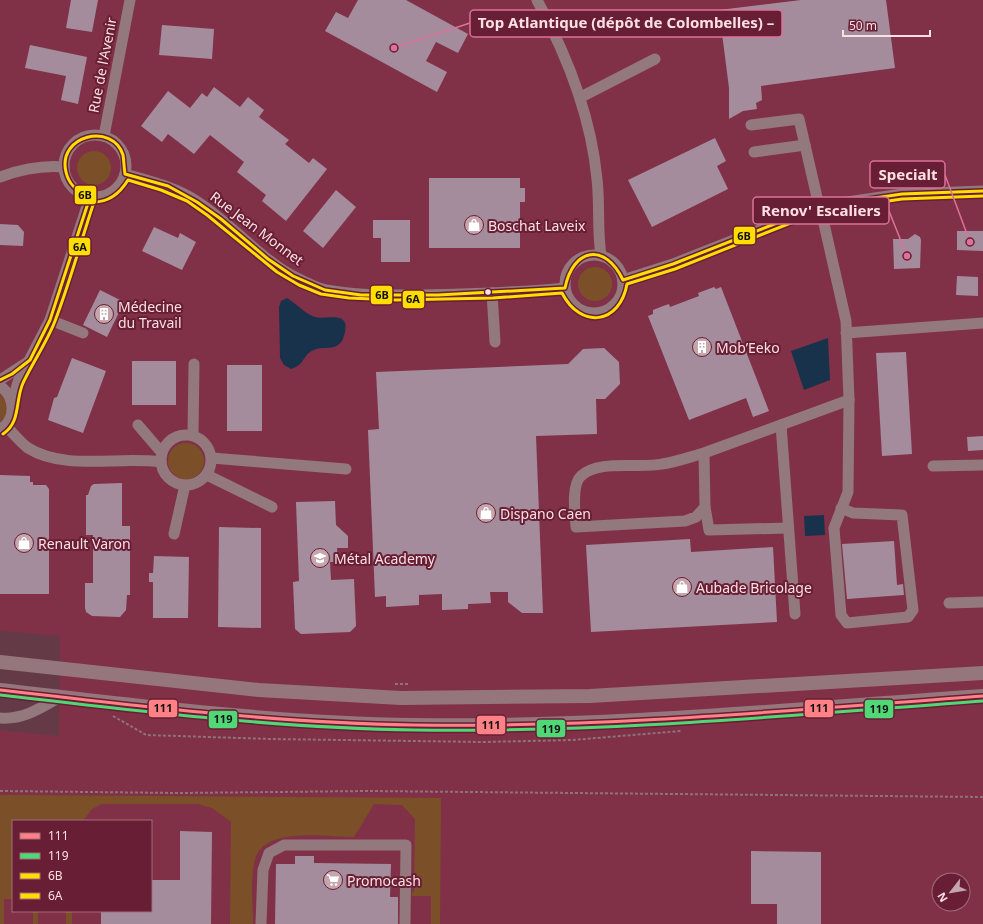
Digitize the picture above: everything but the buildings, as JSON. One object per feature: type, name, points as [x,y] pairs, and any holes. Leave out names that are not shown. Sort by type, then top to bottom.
[{"type":"main road","points":[[0,662],[259,690],[408,698],[590,696],[983,673]]},
{"type":"main road","points":[[0,690],[180,711],[279,720],[413,725],[540,725],[983,696]]},
{"type":"street","name":"Rue de l'Avenir","points":[[104,136],[130,0]]},
{"type":"street","points":[[537,0],[558,38],[580,97],[597,179],[598,237],[601,255]]},
{"type":"street","points":[[580,97],[655,60]]},
{"type":"street","points":[[751,125],[798,119],[846,321],[849,400],[848,492],[841,508],[834,528],[841,615],[847,623],[908,618],[913,610],[902,515],[853,513],[841,508]]},
{"type":"street","points":[[87,136],[104,136],[114,142],[122,152],[126,162],[125,174],[122,182],[115,190],[106,195],[90,197],[80,194],[71,187],[64,172],[64,160],[68,149],[77,141],[87,136]]},
{"type":"street","points":[[754,152],[805,145]]},
{"type":"street","points":[[0,177],[32,167],[64,167]]},
{"type":"street","name":"Rue Jean Monnet","points":[[125,174],[168,186],[198,202],[221,219],[268,259],[293,276],[325,290],[361,295],[492,293],[565,288]]},
{"type":"street","points":[[623,280],[673,264],[819,206],[902,194],[983,191]]},
{"type":"street","points":[[90,197],[50,320],[18,382],[12,402],[12,414],[3,428],[26,447],[57,460],[143,460],[161,457]]},
{"type":"street","points":[[590,254],[601,255],[612,260],[619,269],[623,280],[622,291],[617,302],[609,309],[598,313],[586,312],[576,307],[568,298],[565,288],[565,276],[570,266],[579,258],[590,254]]},
{"type":"street","points":[[492,293],[495,342]]},
{"type":"street","points":[[50,320],[83,333]]},
{"type":"street","points":[[846,332],[983,323]]},
{"type":"street","points":[[0,380],[12,374],[30,360]]},
{"type":"street","points":[[193,435],[194,364]]},
{"type":"street","points":[[0,386],[8,393],[12,402]]},
{"type":"street","points":[[705,507],[696,517],[685,521],[576,527],[575,490],[580,476],[588,471],[602,467],[661,465],[704,453],[849,400]]},
{"type":"street","points":[[781,424],[795,614]]},
{"type":"street","points":[[138,425],[161,457]]},
{"type":"street","points":[[193,435],[206,444],[212,458],[211,467],[206,475],[193,484],[185,485],[171,480],[162,469],[161,457],[165,445],[177,436],[193,435]]},
{"type":"street","points":[[704,453],[705,507],[709,530],[788,528]]},
{"type":"street","points":[[212,458],[346,469]]},
{"type":"street","points":[[933,466],[983,465]]},
{"type":"street","points":[[206,475],[272,507]]},
{"type":"street","points":[[174,534],[185,485]]},
{"type":"street","points":[[949,604],[983,602]]},
{"type":"street","points":[[0,718],[10,719],[22,717],[60,697]]},
{"type":"street","points":[[261,924],[263,870],[268,853],[284,845],[406,845],[405,923]]},
{"type":"path","points":[[394,684],[416,684]]},
{"type":"path","points":[[0,791],[179,793],[368,791],[983,797]]},
{"type":"shaded area","points":[[0,0],[983,0],[983,924],[0,924],[0,730],[59,736],[60,636],[0,631]]},
{"type":"shaded area","points":[[91,151],[97,151],[101,152],[108,158],[111,168],[110,175],[104,182],[97,185],[91,185],[87,184],[80,178],[77,171],[77,165],[78,161],[84,154]]},
{"type":"shaded area","points":[[592,267],[598,267],[602,268],[609,274],[612,284],[611,291],[605,298],[598,301],[592,301],[588,300],[581,294],[578,287],[578,281],[579,277],[585,270]]},
{"type":"shaded area","points":[[0,394],[5,401],[6,412],[0,423]]},
{"type":"shaded area","points":[[189,443],[199,448],[203,454],[203,468],[199,474],[193,478],[183,479],[173,474],[169,468],[168,458],[173,448],[179,444]]},
{"type":"shaded area","points":[[0,795],[441,798],[440,924],[431,924],[431,896],[412,896],[412,893],[414,892],[415,819],[402,805],[374,804],[354,837],[313,835],[283,838],[271,842],[261,849],[253,866],[253,924],[230,924],[231,822],[212,808],[198,804],[102,804],[92,809],[84,820],[12,820],[12,899],[4,899],[4,924],[0,924]]},
{"type":"shaded area","points":[[33,912],[38,912],[38,924],[33,924]]},
{"type":"shaded area","points":[[66,912],[72,912],[72,924],[66,924]]},
{"type":"water","points":[[287,298],[311,316],[319,318],[340,318],[346,325],[344,337],[340,344],[310,352],[299,365],[291,369],[284,365],[280,358],[279,307],[281,301]]},
{"type":"water","points":[[828,338],[830,380],[804,390],[791,351]]},
{"type":"water","points":[[824,515],[825,535],[805,536],[804,516]]},
{"type":"transit line","name":"6B","points":[[0,380],[12,374],[30,360],[50,320],[90,197],[77,190],[69,181],[66,172],[65,159],[70,149],[77,142],[87,137],[98,136],[109,139],[117,145],[123,155],[125,174],[168,186],[197,202],[221,219],[268,259],[293,276],[325,290],[361,295],[438,295],[565,288],[569,275],[575,265],[582,258],[590,255],[599,255],[607,260],[616,268],[623,280],[673,264],[820,206],[902,194],[983,191]]},
{"type":"transit line","name":"6A","points":[[3,434],[13,424],[23,383],[55,321],[94,202],[99,202],[114,196],[128,180],[161,190],[187,201],[207,215],[277,272],[299,285],[321,294],[349,298],[396,300],[493,298],[562,293],[570,305],[579,313],[589,317],[599,317],[608,314],[617,307],[623,297],[627,284],[675,269],[821,211],[902,199],[983,196]]},
{"type":"transit line","name":"111","points":[[0,690],[207,713],[310,721],[414,725],[556,724],[628,721],[983,696]]},
{"type":"transit line","name":"119","points":[[0,695],[207,718],[310,726],[414,730],[556,729],[628,726],[983,701]]},
{"type":"place","name":"Top Atlantique (dépôt de Colombelles) –","points":[[394,48]]},
{"type":"place","name":"Boschat Laveix","points":[[474,225]]},
{"type":"place","name":"Specialt","points":[[970,242]]},
{"type":"place","name":"Renov' Escaliers","points":[[907,256]]},
{"type":"place","name":"Médecine du Travail","points":[[104,314]]},
{"type":"place","name":"Mob’Eeko","points":[[702,347]]},
{"type":"place","name":"Dispano Caen","points":[[486,513]]},
{"type":"place","name":"Renault Varon","points":[[24,543]]},
{"type":"place","name":"Métal Academy","points":[[320,558]]},
{"type":"place","name":"Aubade Bricolage","points":[[682,587]]},
{"type":"place","name":"Promocash","points":[[333,880]]}]
